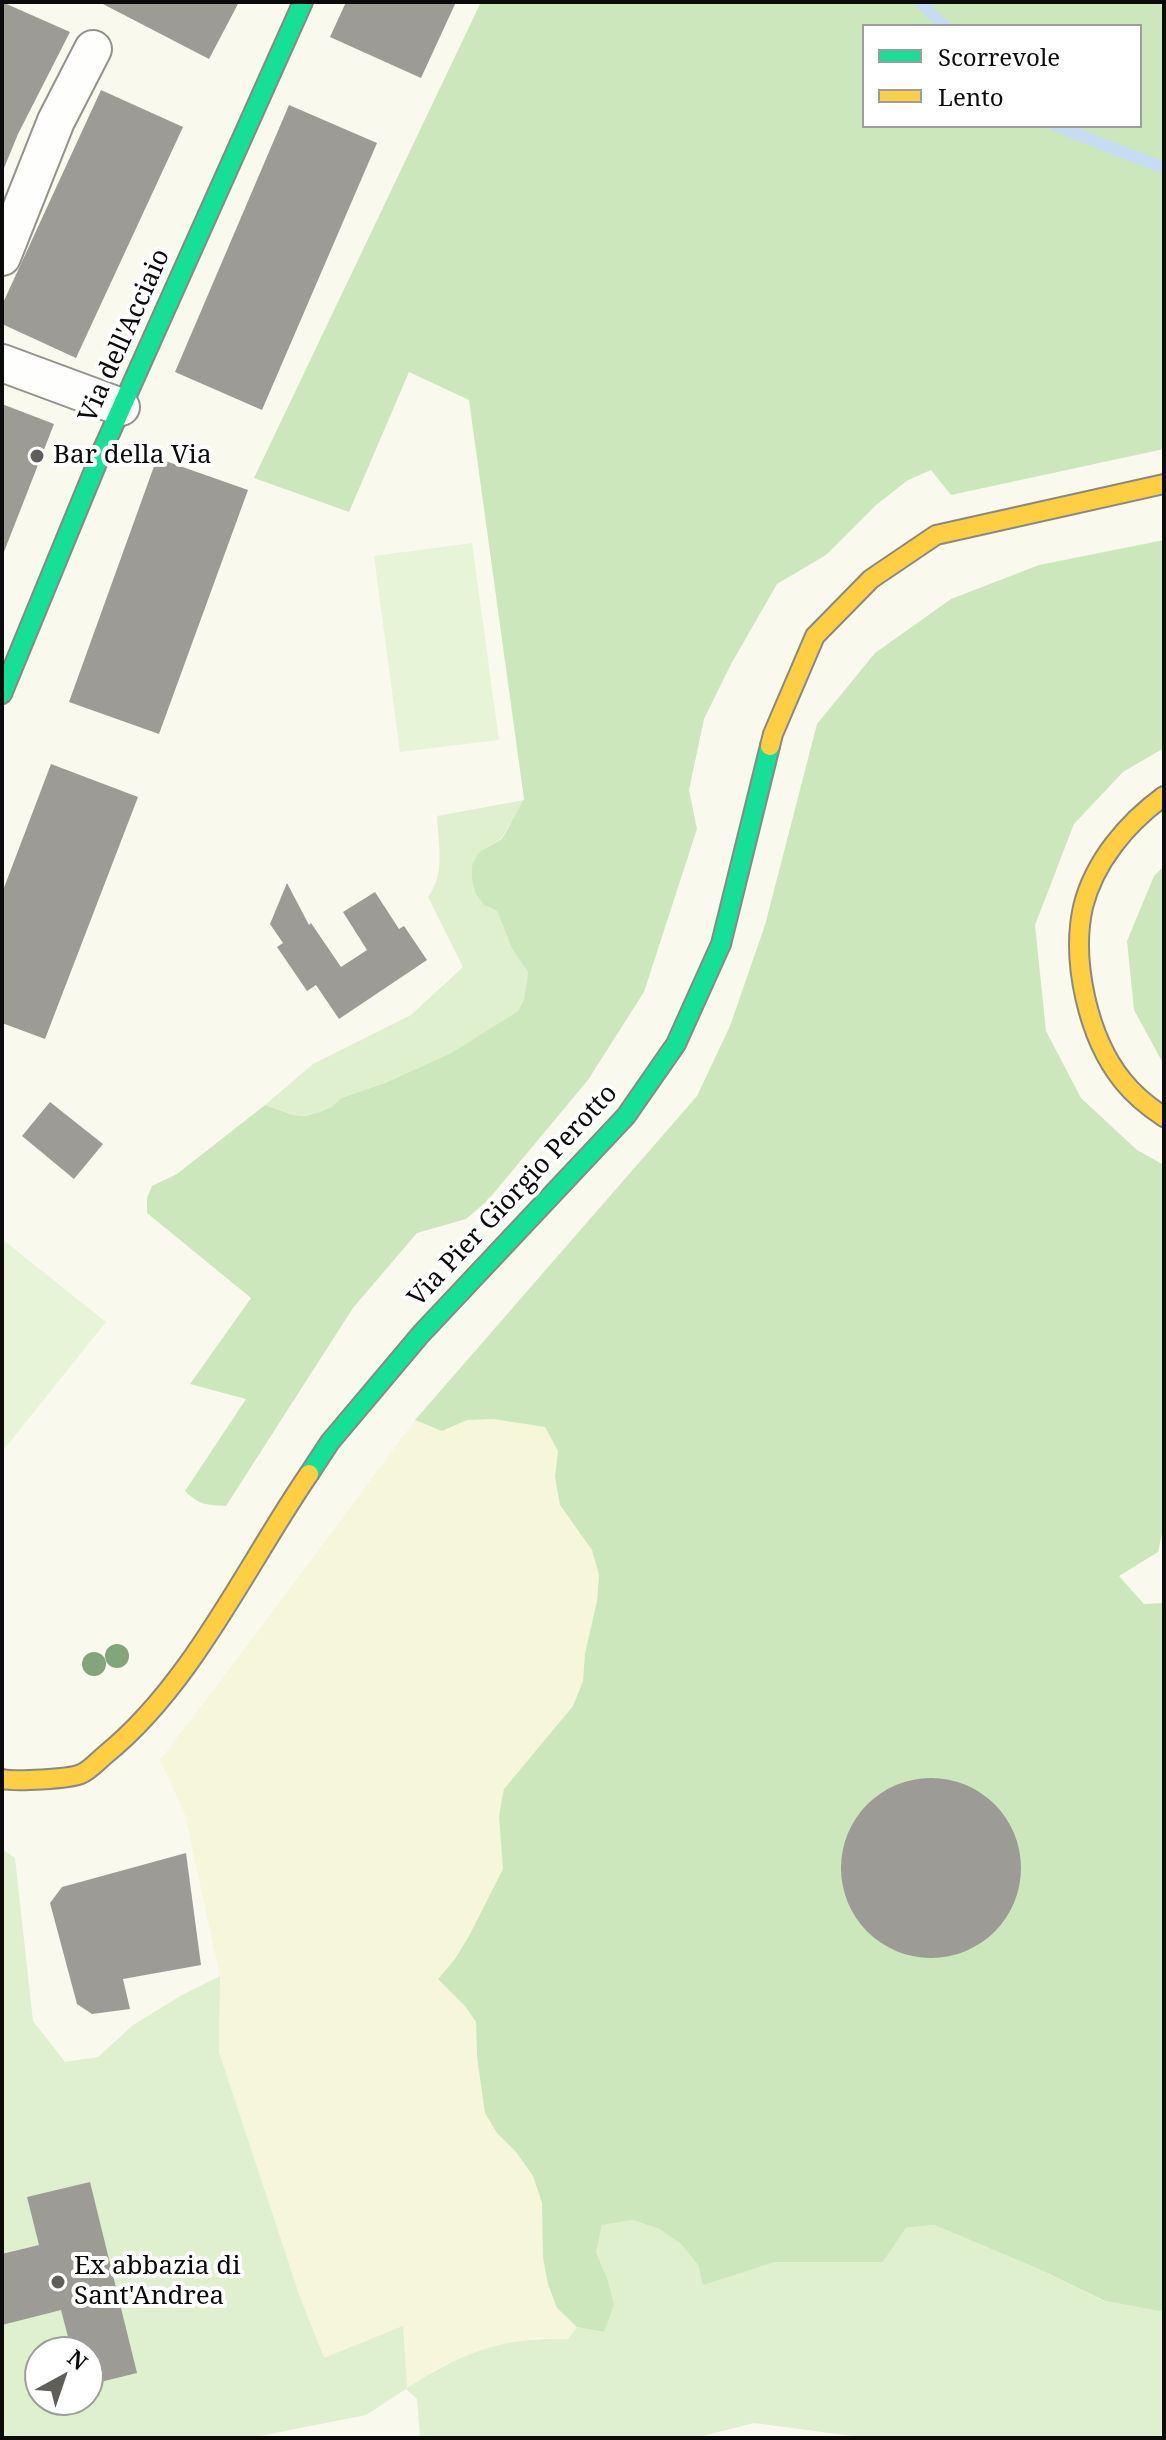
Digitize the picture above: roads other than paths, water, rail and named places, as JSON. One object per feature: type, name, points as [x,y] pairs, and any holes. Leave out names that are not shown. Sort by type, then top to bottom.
[{"type":"street","name":"Via dell'Acciaio","points":[[2,694],[121,407],[303,2]]},
{"type":"street","points":[[2,257],[56,121],[93,49]]},
{"type":"street","points":[[2,363],[121,407]]},
{"type":"street","name":"Via Pier Giorgio Perotto","points":[[2,1779],[15,1782],[81,1774],[126,1738],[160,1702],[224,1609],[330,1442],[421,1334],[626,1116],[676,1044],[721,944],[773,734],[815,636],[871,579],[936,535],[1164,484]]},
{"type":"street","points":[[1164,796],[1147,807],[1125,830],[1100,865],[1083,909],[1082,948],[1084,996],[1098,1034],[1119,1077],[1164,1117]]},
{"type":"waterway","points":[[920,2],[942,24]]},
{"type":"waterway","points":[[1061,128],[1164,168]]},
{"type":"place","name":"Bar della Via","points":[[37,456]]},
{"type":"place","name":"Ex abbazia di Sant'Andrea","points":[[58,2282]]}]
